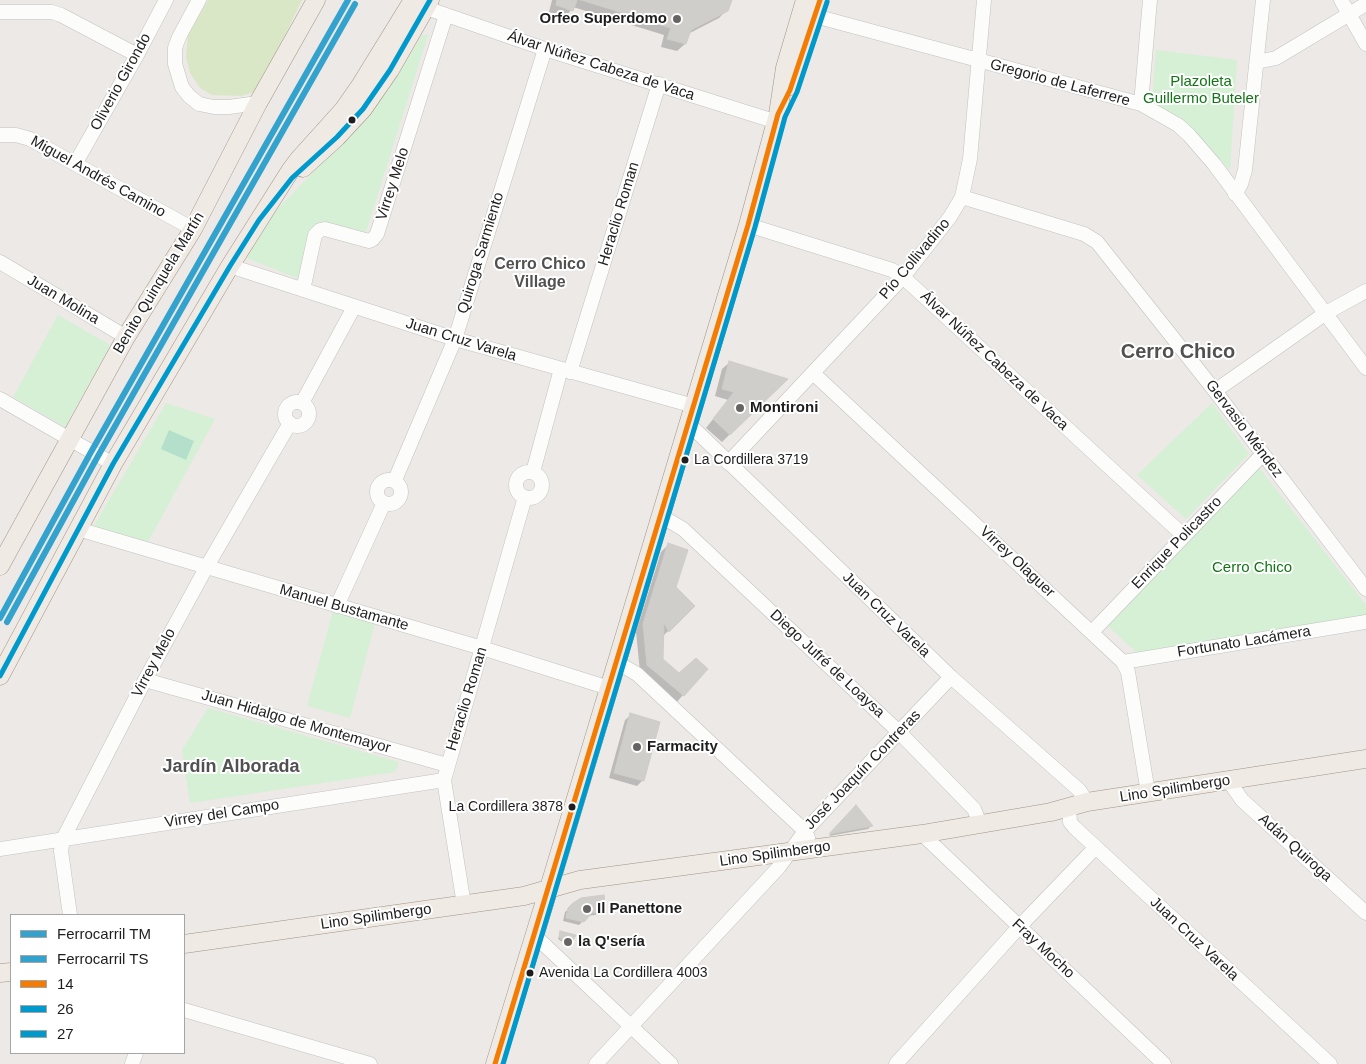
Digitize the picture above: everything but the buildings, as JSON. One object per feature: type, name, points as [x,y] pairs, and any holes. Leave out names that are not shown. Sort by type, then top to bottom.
[{"type":"main road","name":"Benito Quinquela Martín","points":[[0,566],[126,337],[193,229],[258,103],[316,0]]},
{"type":"main road","points":[[495,1064],[748,225],[777,118],[785,68],[805,0]]},
{"type":"main road","points":[[0,676],[113,464],[230,266],[259,220],[292,178],[337,138],[363,109],[390,70],[423,3]]},
{"type":"main road","points":[[777,118],[790,90],[817,8]]},
{"type":"main road","name":"Lino Spilimbergo","points":[[185,944],[524,896],[580,880],[922,834],[1050,812],[1087,802],[1366,759]]},
{"type":"street","name":"Oliverio Girondo","points":[[75,164],[166,0]]},
{"type":"street","points":[[199,0],[175,48],[174,64],[182,87],[199,104],[229,107],[258,103]]},
{"type":"street","name":"Pío Collivadino","points":[[728,463],[903,277],[950,217],[962,196],[970,159],[984,0]]},
{"type":"street","points":[[1141,104],[1150,0]]},
{"type":"street","points":[[1235,194],[1241,184],[1245,170],[1264,0]]},
{"type":"street","points":[[1341,0],[1366,44]]},
{"type":"street","name":"Álvar Núñez Cabeza de Vaca","points":[[423,3],[446,15],[545,49],[777,118]]},
{"type":"street","points":[[1257,62],[1276,58],[1366,4]]},
{"type":"street","name":"Gregorio de Laferrere","points":[[817,8],[979,62],[1141,104],[1178,125],[1214,164],[1366,368]]},
{"type":"street","points":[[0,12],[52,12],[137,55]]},
{"type":"street","name":"Virrey Melo","points":[[304,290],[315,235],[320,230],[325,229],[369,240],[373,239],[377,234],[446,15]]},
{"type":"street","name":"Quiroga Sarmiento","points":[[337,606],[384,503],[396,502],[402,495],[401,487],[395,480],[455,339],[545,49]]},
{"type":"street","name":"Heraclio Roman","points":[[464,905],[444,780],[525,497],[518,492],[516,480],[521,474],[529,471],[533,472],[659,84]]},
{"type":"street","name":"Miguel Andrés Camino","points":[[0,135],[16,135],[30,139],[193,229]]},
{"type":"street","name":"Gervasio Méndez","points":[[962,196],[1084,234],[1096,242],[1215,391],[1366,589]]},
{"type":"street","name":"Álvar Núñez Cabeza de Vaca","points":[[748,225],[884,266],[903,277],[1184,536]]},
{"type":"street","name":"Juan Molina","points":[[0,262],[126,337]]},
{"type":"street","name":"Juan Cruz Varela","points":[[230,266],[455,339],[694,406]]},
{"type":"street","points":[[1215,391],[1326,313],[1366,291]]},
{"type":"street","name":"Virrey Melo","points":[[70,914],[61,852],[63,839],[145,680],[206,568],[290,423],[286,414],[288,407],[294,403],[302,403],[354,307]]},
{"type":"street","name":"Virrey Olaguer","points":[[813,373],[1123,662],[1128,672],[1148,793]]},
{"type":"street","points":[[0,399],[113,464]]},
{"type":"street","name":"Juan Cruz Varela","points":[[689,424],[952,677],[1078,790],[1087,802]]},
{"type":"street","name":"Enrique Policastro","points":[[1092,632],[1262,455]]},
{"type":"street","name":"Diego Jufré de Loaysa","points":[[661,516],[683,529],[900,733],[974,809],[980,824]]},
{"type":"street","name":"Manuel Bustamante","points":[[78,530],[482,648],[609,688]]},
{"type":"street","name":"Fortunato Lacámera","points":[[1123,662],[1366,622]]},
{"type":"street","points":[[616,662],[637,674],[805,831],[815,849]]},
{"type":"street","name":"José Joaquín Contreras","points":[[596,1064],[779,867],[805,831],[952,677]]},
{"type":"street","name":"Juan Hidalgo de Montemayor","points":[[145,680],[448,765]]},
{"type":"street","name":"Virrey del Campo","points":[[0,849],[444,780]]},
{"type":"street","name":"Adán Quiroga","points":[[1228,780],[1242,800],[1366,912]]},
{"type":"street","name":"Juan Cruz Varela","points":[[1068,808],[1070,822],[1095,848],[1330,1064]]},
{"type":"street","name":"Fray Mocho","points":[[922,834],[1164,1064]]},
{"type":"street","points":[[896,1064],[1019,927],[1095,848]]},
{"type":"street","points":[[534,935],[671,1064]]},
{"type":"street","points":[[185,1010],[370,1064]]},
{"type":"green space","points":[[208,0],[302,0],[258,91],[241,96],[212,95],[200,88],[190,73],[186,57],[188,35]]},
{"type":"green space","points":[[422,35],[428,35],[366,232],[322,221],[314,226],[302,280],[244,257],[273,214],[367,116],[390,88]]},
{"type":"green space","name":"Plazoleta Guillermo Buteler","points":[[1156,50],[1237,60],[1230,170],[1181,118],[1152,103]]},
{"type":"green space","points":[[58,315],[110,345],[65,427],[13,397]]},
{"type":"green space","points":[[166,403],[215,419],[148,542],[94,526]]},
{"type":"green space","points":[[1212,403],[1249,454],[1186,519],[1137,475]]},
{"type":"green space","points":[[169,430],[194,441],[186,460],[161,449]]},
{"type":"green space","name":"Cerro Chico","points":[[1257,465],[1366,605],[1366,617],[1138,654],[1106,624]]},
{"type":"green space","points":[[333,611],[375,623],[350,718],[307,706]]},
{"type":"green space","points":[[208,708],[399,762],[395,772],[190,803],[182,750]]},
{"type":"rail line","name":"TM","points":[[0,618],[91,452],[348,0]]},
{"type":"rail line","name":"TS","points":[[7,622],[98,456],[355,4]]},
{"type":"transit line","name":"27","points":[[0,676],[113,464],[259,220],[292,178],[337,137],[363,109],[390,70],[430,0]]},
{"type":"transit line","name":"14","points":[[495,1064],[748,225],[778,114],[790,90],[820,0]]},
{"type":"transit line","name":"26","points":[[503,1064],[755,227],[785,117],[797,92],[827,2]]},
{"type":"place","name":"Orfeo Superdomo","points":[[677,19]]},
{"type":"place","name":"Montironi","points":[[740,408]]},
{"type":"place","name":"La Cordillera 3719","points":[[685,460]]},
{"type":"place","name":"Farmacity","points":[[637,747]]},
{"type":"place","name":"La Cordillera 3878","points":[[572,807]]},
{"type":"place","name":"Il Panettone","points":[[587,909]]},
{"type":"place","name":"la Q'sería","points":[[568,942]]},
{"type":"place","name":"Avenida La Cordillera 4003","points":[[530,973]]},
{"type":"district","name":"Cerro Chico Village","points":[[540,274]]},
{"type":"district","name":"Cerro Chico","points":[[1178,352]]},
{"type":"district","name":"Jardín Alborada","points":[[231,767]]}]
